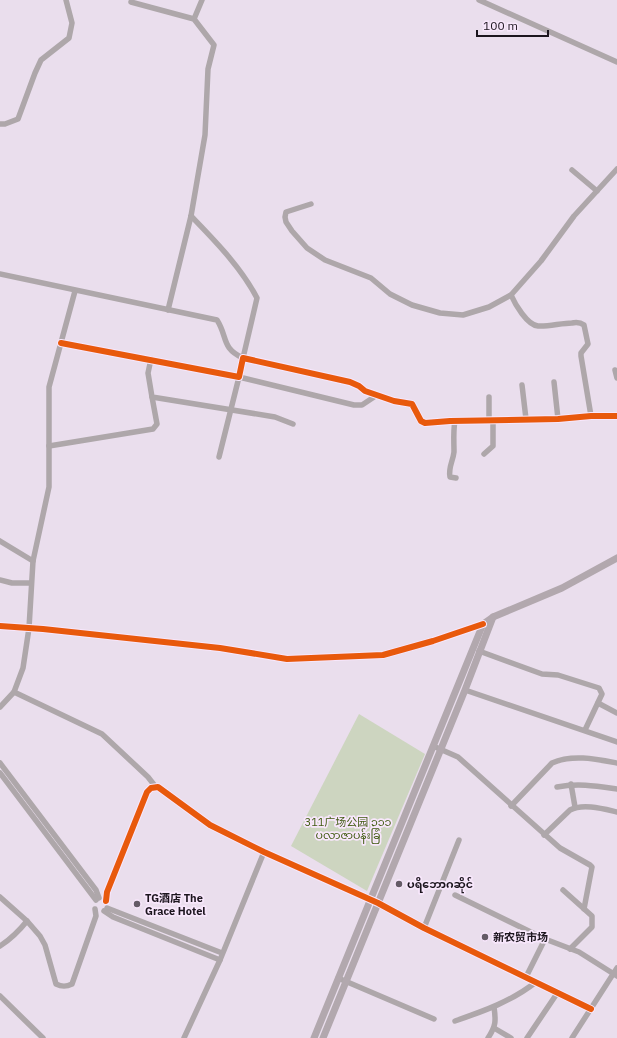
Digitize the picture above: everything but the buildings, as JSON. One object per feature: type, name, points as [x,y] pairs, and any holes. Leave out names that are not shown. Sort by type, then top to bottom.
[{"type":"main road","points":[[323,1038],[346,981],[370,899],[483,624],[493,617],[562,588],[617,558]]},
{"type":"main road","points":[[314,1038],[338,978],[378,903],[465,690],[493,617]]},
{"type":"main road","points":[[414,792],[422,795]]},
{"type":"main road","points":[[396,838],[403,840]]},
{"type":"main road","points":[[323,1017],[330,1021]]},
{"type":"street","points":[[0,124],[5,124],[18,119],[41,60],[69,38],[72,23],[66,0]]},
{"type":"street","points":[[194,19],[202,0]]},
{"type":"street","points":[[479,0],[617,62]]},
{"type":"street","points":[[130,2],[194,19],[214,45],[208,69],[205,135],[191,216],[168,310]]},
{"type":"street","points":[[311,204],[286,212],[284,217],[292,231],[304,244],[325,260],[371,278],[390,294],[412,305],[440,312],[463,315],[489,307],[510,295],[541,261],[574,216],[617,169]]},
{"type":"street","points":[[572,170],[597,191]]},
{"type":"street","points":[[191,216],[226,254],[250,284],[257,298],[219,457]]},
{"type":"street","points":[[0,274],[217,320],[223,330],[225,343],[231,351],[243,358],[350,382],[359,386],[365,391],[412,404],[421,421],[425,423],[617,416]]},
{"type":"street","points":[[0,707],[14,692],[23,668],[29,628],[33,561],[49,487],[49,387],[75,291]]},
{"type":"street","points":[[510,295],[516,306],[532,323],[538,326],[581,322],[584,325],[588,344],[581,353],[581,356],[591,416]]},
{"type":"street","points":[[61,343],[239,377],[354,405],[362,405],[377,395]]},
{"type":"street","points":[[49,446],[153,429],[157,424],[148,373],[151,360]]},
{"type":"street","points":[[615,370],[617,378]]},
{"type":"street","points":[[554,382],[558,419]]},
{"type":"street","points":[[522,385],[526,419]]},
{"type":"street","points":[[152,397],[275,417],[293,424]]},
{"type":"street","points":[[484,454],[493,446],[489,397]]},
{"type":"street","points":[[456,421],[454,428],[453,457],[449,468],[450,477],[456,478]]},
{"type":"street","points":[[0,541],[33,561]]},
{"type":"street","points":[[0,580],[12,583],[31,583]]},
{"type":"street","points":[[0,626],[220,648],[287,659],[383,655],[433,641],[483,624]]},
{"type":"street","points":[[479,651],[542,674],[558,675],[599,688],[602,691],[602,694],[585,730]]},
{"type":"street","points":[[465,690],[617,742]]},
{"type":"street","points":[[14,692],[102,734],[148,777],[155,786],[160,787],[210,825],[264,852],[370,899],[424,928],[591,1009]]},
{"type":"street","points":[[598,703],[617,713]]},
{"type":"street","points":[[433,746],[458,757],[511,806],[560,848],[590,864],[592,867],[584,909]]},
{"type":"street","points":[[511,806],[552,763],[560,759],[595,758],[617,763]]},
{"type":"street","points":[[0,763],[4,774],[75,867],[96,890],[100,899],[108,904],[100,911],[72,984],[66,987],[61,987],[56,984],[45,945],[40,936],[27,921],[0,897]]},
{"type":"street","points":[[572,784],[575,808]]},
{"type":"street","points":[[557,787],[572,784],[617,789]]},
{"type":"street","points":[[155,786],[147,792],[107,892],[94,906],[100,911],[113,917],[220,960]]},
{"type":"street","points":[[544,835],[570,810],[575,808],[591,808],[617,812]]},
{"type":"street","points":[[424,928],[459,840]]},
{"type":"street","points":[[184,1038],[220,960],[264,852]]},
{"type":"street","points":[[563,890],[592,916],[592,928],[570,949]]},
{"type":"street","points":[[455,895],[545,939],[579,952],[615,975]]},
{"type":"street","points":[[100,911],[222,953]]},
{"type":"street","points":[[0,946],[7,942],[20,930],[27,921]]},
{"type":"street","points":[[526,977],[545,939]]},
{"type":"street","points":[[572,1038],[615,975],[617,968]]},
{"type":"street","points":[[338,978],[434,1019]]},
{"type":"street","points":[[455,1021],[494,1007],[526,990],[536,982]]},
{"type":"street","points":[[527,1038],[558,992]]},
{"type":"street","points":[[0,996],[43,1038]]},
{"type":"street","points":[[488,1038],[496,1022],[494,1007]]},
{"type":"street","points":[[494,1028],[511,1038]]},
{"type":"green space","name":"311广场公园 ၃၁၁ ပလာဇာပန်းခြံ","points":[[359,714],[425,754],[367,891],[291,846]]},
{"type":"cycle path","points":[[61,343],[239,377],[243,358],[350,382],[359,386],[365,391],[394,401],[412,404],[421,421],[425,423],[617,416]]},
{"type":"cycle path","points":[[0,626],[43,629],[220,648],[287,659],[383,655],[433,641],[483,624]]},
{"type":"cycle path","points":[[106,901],[107,892],[147,792],[151,788],[158,787],[210,825],[264,852],[378,903],[424,928],[591,1009]]},
{"type":"place","name":"ပရိဘောဂဆိုင်","points":[[399,884]]},
{"type":"place","name":"TG酒店 The Grace Hotel","points":[[137,904]]},
{"type":"place","name":"新农贸市场","points":[[485,937]]}]
